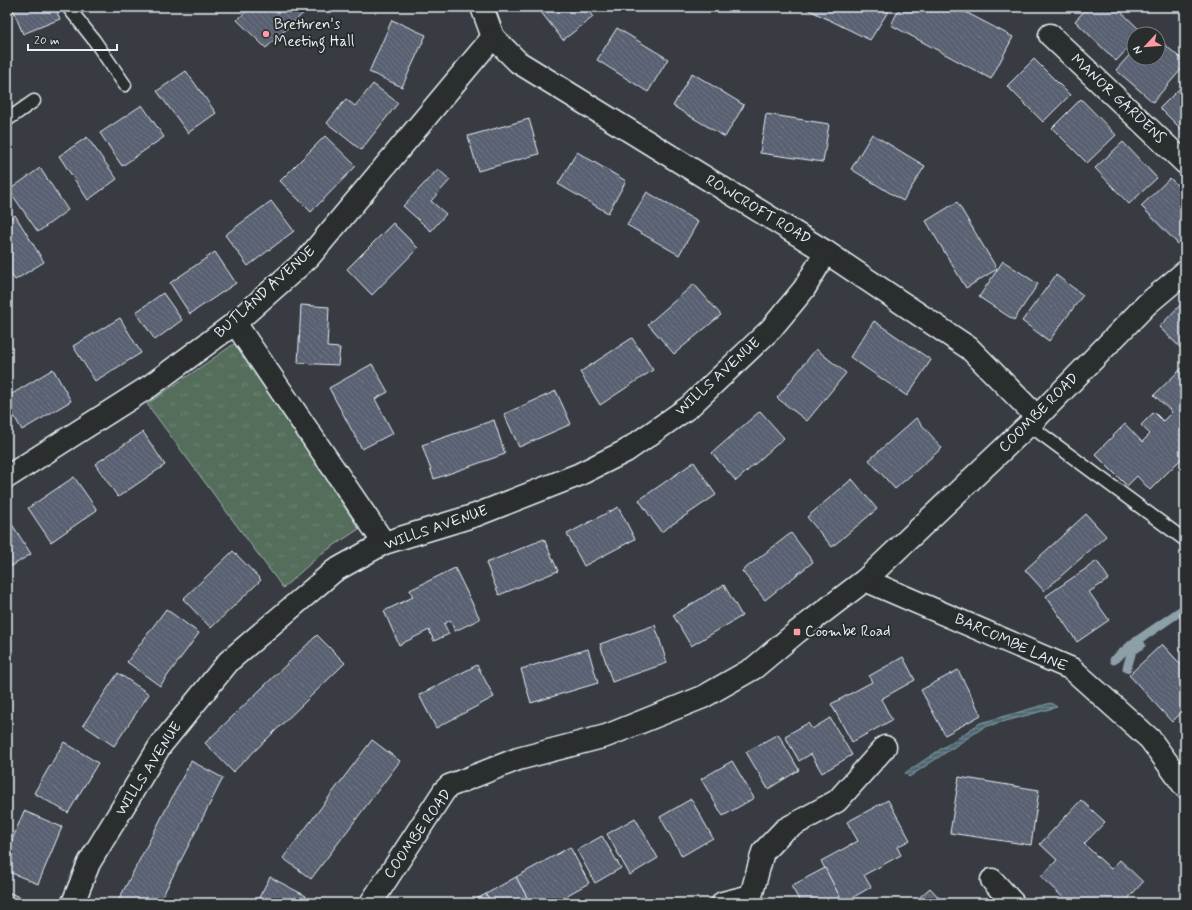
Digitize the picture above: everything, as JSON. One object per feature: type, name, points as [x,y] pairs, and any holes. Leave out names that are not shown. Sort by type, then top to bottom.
[{"type":"street","name":"ROWCROFT ROAD","points":[[482,7],[493,37],[518,62],[826,252],[968,348],[1033,421]]},
{"type":"street","name":"MANOR GARDENS","points":[[1050,35],[1185,163]]},
{"type":"street","name":"BUTLAND AVENUE","points":[[7,477],[150,386],[235,323],[309,257],[493,37]]},
{"type":"street","name":"WILLS AVENUE","points":[[73,903],[89,863],[160,746],[229,660],[334,571],[384,543],[476,515],[578,475],[626,451],[689,407],[771,329],[804,289],[826,252]]},
{"type":"street","name":"COOMBE ROAD","points":[[371,903],[449,786],[518,759],[606,736],[703,697],[754,668],[866,580],[1033,421],[1147,304],[1185,272]]},
{"type":"street","points":[[235,323],[384,543]]},
{"type":"street","name":"BARCOMBE LANE","points":[[866,580],[1072,670],[1150,739],[1185,787]]},
{"type":"street","points":[[723,903],[751,896],[763,852],[784,830],[837,801],[885,747]]},
{"type":"street","points":[[992,880],[1013,903]]},
{"type":"lane","points":[[68,7],[94,40],[125,85]]},
{"type":"lane","points":[[7,120],[34,101]]},
{"type":"lane","points":[[1033,421],[1185,540]]},
{"type":"green space","points":[[237,342],[359,529],[321,554],[283,588],[147,404]]},
{"type":"water","points":[[1051,703],[1057,707],[984,727],[909,777],[905,773],[980,723]]},
{"type":"building","points":[[12,7],[55,7],[60,19],[23,34]]},
{"type":"building","name":"Brethren's Meeting Hall","points":[[251,7],[310,7],[266,48],[237,20]]},
{"type":"building","points":[[537,7],[585,7],[593,17],[563,40]]},
{"type":"building","points":[[803,7],[891,7],[870,40]]},
{"type":"building","points":[[900,7],[956,7],[1013,37],[991,79],[891,25]]},
{"type":"building","points":[[1088,7],[1116,7],[1136,26],[1126,26],[1126,50],[1116,61],[1075,21]]},
{"type":"building","points":[[392,20],[426,35],[402,87],[369,72]]},
{"type":"building","points":[[617,28],[668,59],[648,92],[597,60]]},
{"type":"building","points":[[1166,46],[1185,62],[1185,65],[1153,102],[1116,70],[1126,59],[1126,66],[1166,66]]},
{"type":"building","points":[[1034,59],[1070,95],[1043,122],[1007,86]]},
{"type":"building","points":[[186,71],[216,113],[188,133],[157,91]]},
{"type":"building","points":[[692,73],[744,105],[725,137],[673,106]]},
{"type":"building","points":[[1185,83],[1185,133],[1160,108]]},
{"type":"building","points":[[373,84],[398,103],[361,150],[327,123],[346,99],[355,106]]},
{"type":"building","points":[[1081,99],[1116,135],[1087,163],[1052,128]]},
{"type":"building","points":[[142,105],[164,137],[122,166],[100,133]]},
{"type":"building","points":[[766,114],[829,124],[823,162],[760,153]]},
{"type":"building","points":[[529,119],[539,154],[478,171],[468,136]]},
{"type":"building","points":[[872,134],[925,166],[903,201],[851,169]]},
{"type":"building","points":[[325,136],[356,166],[311,212],[280,181]]},
{"type":"building","points":[[87,137],[117,179],[88,200],[59,156]]},
{"type":"building","points":[[1123,142],[1157,178],[1129,204],[1095,168]]},
{"type":"building","points":[[577,152],[626,181],[608,213],[558,184]]},
{"type":"building","points":[[40,168],[68,210],[38,232],[9,190]]},
{"type":"building","points":[[438,169],[450,180],[431,201],[446,214],[431,231],[403,206]]},
{"type":"building","points":[[1170,178],[1185,193],[1185,240],[1179,245],[1141,206]]},
{"type":"building","points":[[647,192],[698,222],[679,255],[627,225]]},
{"type":"building","points":[[271,201],[294,231],[248,266],[225,235]]},
{"type":"building","points":[[957,202],[997,269],[966,288],[926,221]]},
{"type":"building","points":[[15,215],[44,262],[15,280],[7,268],[7,220]]},
{"type":"building","points":[[393,223],[418,248],[372,295],[347,269]]},
{"type":"building","points":[[215,252],[236,283],[190,314],[170,283]]},
{"type":"building","points":[[1003,261],[1038,284],[1014,320],[979,297]]},
{"type":"building","points":[[1056,275],[1083,295],[1049,341],[1022,321]]},
{"type":"building","points":[[694,284],[721,315],[674,354],[648,324]]},
{"type":"building","points":[[163,293],[182,320],[155,340],[136,312]]},
{"type":"building","points":[[1185,300],[1185,352],[1159,327]]},
{"type":"building","points":[[301,305],[329,307],[327,347],[340,348],[338,365],[298,363]]},
{"type":"building","points":[[120,318],[141,353],[95,381],[73,346]]},
{"type":"building","points":[[874,321],[931,360],[907,396],[850,357]]},
{"type":"building","points":[[632,338],[653,370],[600,405],[580,372]]},
{"type":"building","points":[[816,349],[846,373],[807,421],[777,398]]},
{"type":"building","points":[[372,364],[388,392],[375,399],[393,433],[362,449],[329,388]]},
{"type":"building","points":[[1184,366],[1185,455],[1150,490],[1137,476],[1127,486],[1095,454],[1125,424],[1142,442],[1150,434],[1141,425],[1154,412],[1163,421],[1172,412],[1154,395]]},
{"type":"building","points":[[53,369],[71,401],[22,430],[7,404],[7,397]]},
{"type":"building","points":[[556,391],[571,424],[519,447],[504,414]]},
{"type":"building","points":[[760,411],[784,438],[736,481],[712,453]]},
{"type":"building","points":[[916,418],[942,448],[895,489],[869,460]]},
{"type":"building","points":[[494,420],[505,454],[434,479],[422,445]]},
{"type":"building","points":[[143,432],[165,465],[118,497],[95,464]]},
{"type":"building","points":[[694,462],[716,495],[661,532],[639,500]]},
{"type":"building","points":[[74,477],[97,510],[51,542],[28,508]]},
{"type":"building","points":[[852,479],[877,509],[832,547],[807,517]]},
{"type":"building","points":[[618,507],[635,539],[584,566],[567,534]]},
{"type":"building","points":[[1086,514],[1106,536],[1044,591],[1025,570]]},
{"type":"building","points":[[8,518],[31,554],[7,569],[7,519]]},
{"type":"building","points":[[791,533],[813,562],[765,600],[742,571]]},
{"type":"building","points":[[544,539],[558,571],[499,595],[486,563]]},
{"type":"building","points":[[233,551],[261,580],[211,628],[183,599]]},
{"type":"building","points":[[1097,561],[1109,579],[1089,592],[1109,620],[1077,642],[1046,596]]},
{"type":"building","points":[[455,568],[480,619],[455,631],[450,620],[444,624],[449,634],[434,641],[429,630],[399,645],[384,611],[413,597],[410,590]]},
{"type":"building","points":[[724,585],[742,616],[691,646],[673,615]]},
{"type":"building","points":[[166,609],[199,633],[160,686],[127,662]]},
{"type":"building","points":[[655,625],[667,663],[612,682],[600,644]]},
{"type":"building","points":[[317,635],[345,663],[233,772],[205,743]]},
{"type":"building","points":[[1162,644],[1185,669],[1185,709],[1172,722],[1129,675]]},
{"type":"building","points":[[588,649],[598,683],[531,703],[521,669]]},
{"type":"building","points":[[903,657],[915,680],[881,699],[892,720],[852,742],[831,704],[872,682],[869,676]]},
{"type":"building","points":[[477,665],[494,697],[436,728],[419,695]]},
{"type":"building","points":[[958,670],[981,715],[945,735],[921,690]]},
{"type":"building","points":[[118,673],[149,694],[114,746],[83,725]]},
{"type":"building","points":[[830,718],[852,755],[822,773],[811,754],[799,761],[785,736],[808,723],[812,729]]},
{"type":"building","points":[[1185,723],[1185,734],[1180,729]]},
{"type":"building","points":[[778,734],[799,770],[768,789],[746,752]]},
{"type":"building","points":[[372,740],[400,761],[311,879],[283,858]]},
{"type":"building","points":[[64,742],[98,763],[68,813],[34,793]]},
{"type":"building","points":[[191,761],[223,778],[159,903],[117,903]]},
{"type":"building","points":[[732,761],[754,798],[723,816],[701,779]]},
{"type":"building","points":[[959,777],[1039,790],[1031,845],[950,833]]},
{"type":"building","points":[[691,799],[713,838],[682,856],[660,817]]},
{"type":"building","points":[[888,800],[910,840],[897,847],[901,855],[864,875],[871,887],[843,903],[821,861],[858,841],[847,822]]},
{"type":"building","points":[[1081,800],[1105,822],[1084,844],[1111,869],[1120,860],[1143,882],[1124,903],[1069,903],[1041,877],[1057,860],[1040,844]]},
{"type":"building","points":[[24,811],[62,827],[38,884],[7,871],[7,852]]},
{"type":"building","points":[[635,818],[658,858],[630,875],[607,834]]},
{"type":"building","points":[[602,836],[621,868],[595,883],[577,850]]},
{"type":"building","points":[[570,847],[589,883],[553,903],[530,903],[516,877]]},
{"type":"building","points":[[825,868],[843,903],[801,903],[791,886]]},
{"type":"building","points":[[270,877],[306,896],[303,903],[256,903]]},
{"type":"building","points":[[516,877],[530,903],[491,903],[486,894]]},
{"type":"building","points":[[930,888],[944,903],[913,903]]},
{"type":"building","points":[[7,892],[26,899],[25,903],[7,903]]},
{"type":"building","points":[[486,894],[491,903],[469,903]]},
{"type":"waterway","points":[[1114,660],[1131,645],[1185,607]]},
{"type":"waterway","points":[[1127,668],[1132,651],[1141,645]]},
{"type":"place","name":"Brethren's Meeting Hall","points":[[266,34]]},
{"type":"place","name":"Coombe Road","points":[[797,632]]}]
